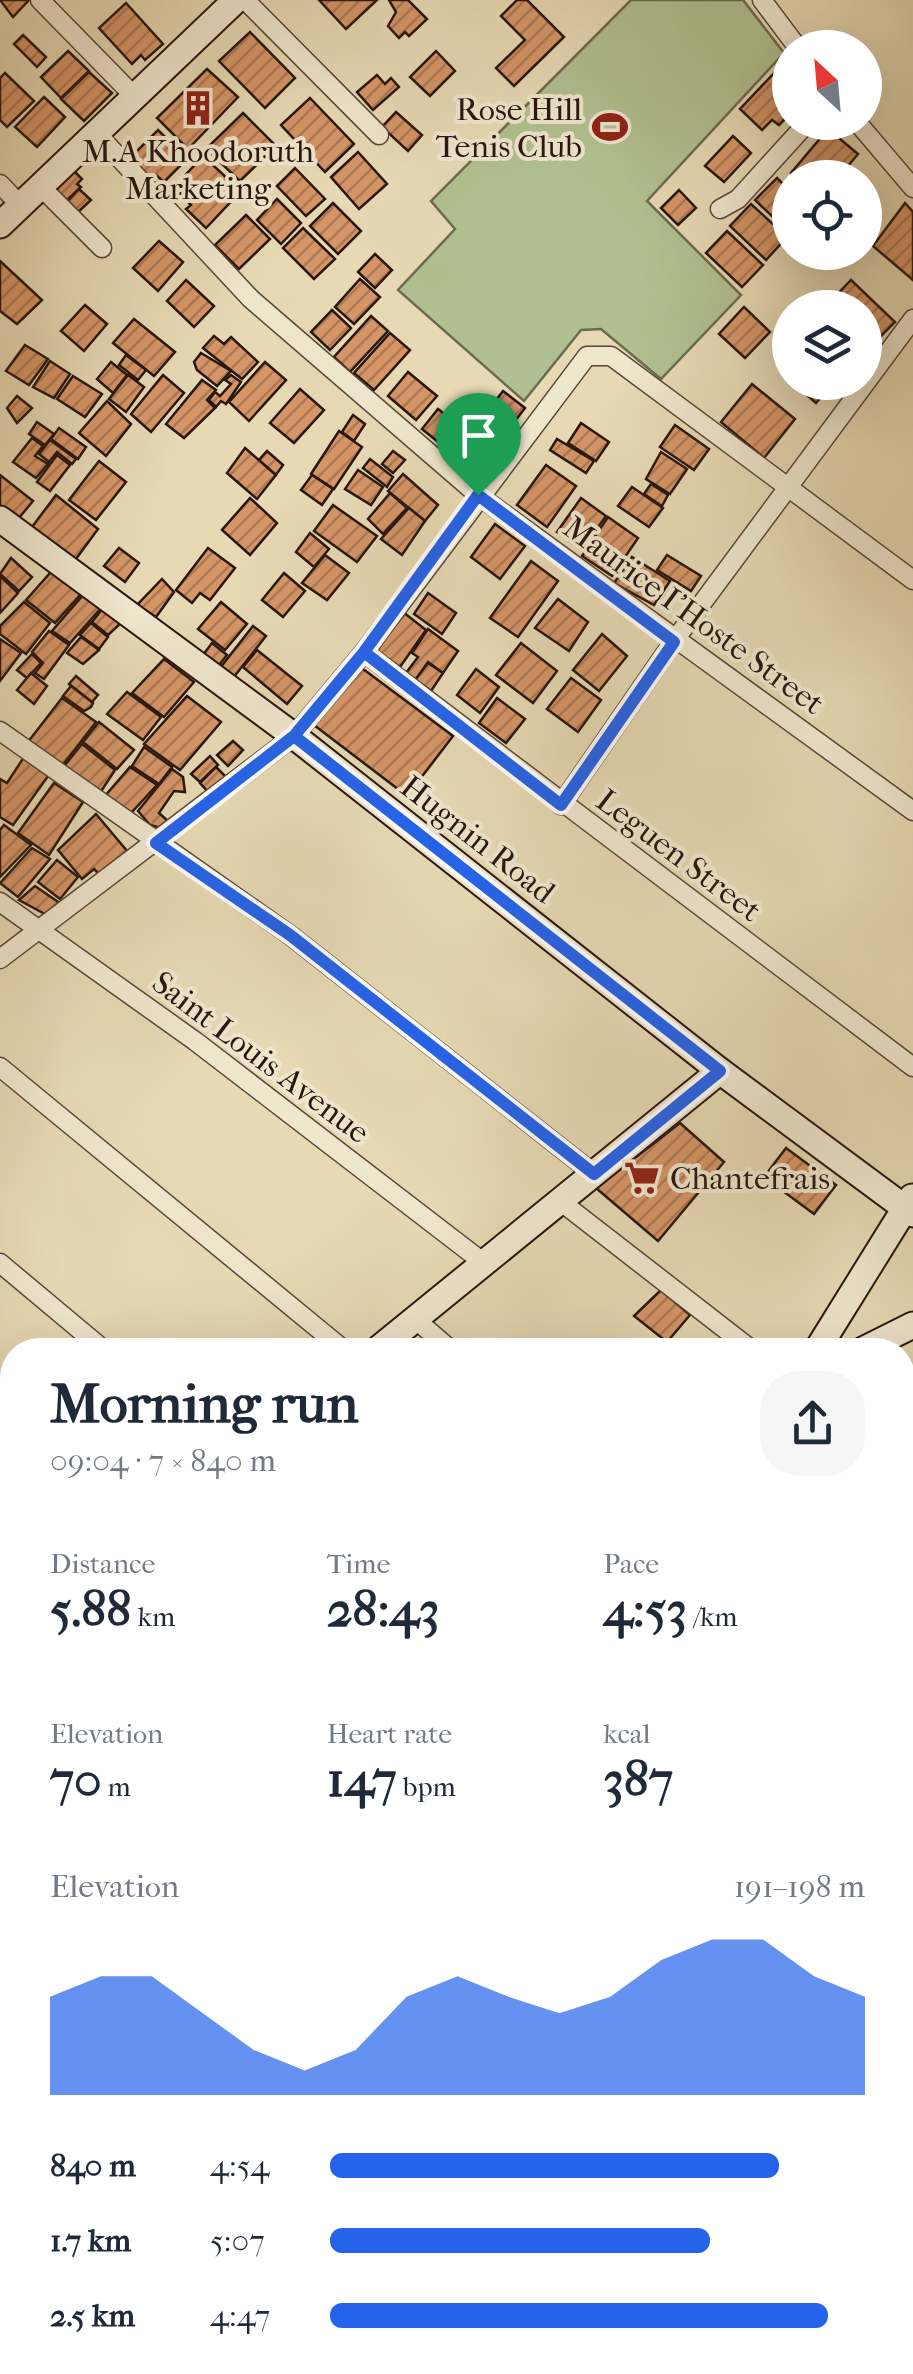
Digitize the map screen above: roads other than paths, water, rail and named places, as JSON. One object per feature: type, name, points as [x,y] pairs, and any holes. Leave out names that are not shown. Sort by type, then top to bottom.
[{"type":"main road","points":[[0,225],[236,0]]},
{"type":"main road","name":"Hugnin Road","points":[[0,519],[294,736],[720,1071],[911,1206]]},
{"type":"main road","points":[[392,1338],[720,1071]]},
{"type":"main road","points":[[825,1338],[911,1206]]},
{"type":"main road","points":[[887,1338],[913,1325]]},
{"type":"street","points":[[40,0],[135,96]]},
{"type":"street","points":[[246,0],[379,135]]},
{"type":"street","points":[[762,0],[784,30]]},
{"type":"street","name":"Maurice I'Hoste Street","points":[[96,134],[252,300],[478,495],[674,642],[913,811]]},
{"type":"street","points":[[720,209],[738,199],[792,140]]},
{"type":"street","points":[[872,140],[913,188]]},
{"type":"street","points":[[0,184],[20,205]]},
{"type":"street","points":[[40,186],[102,248]]},
{"type":"street","points":[[561,805],[674,642],[913,320]]},
{"type":"street","points":[[0,959],[294,736],[364,652],[478,495],[587,356],[611,356],[913,580]]},
{"type":"street","name":"Leguen Street","points":[[364,652],[561,805],[913,1066]]},
{"type":"street","points":[[0,731],[290,935],[594,1174]]},
{"type":"street","name":"Saint Louis Avenue","points":[[0,902],[195,1041],[484,1263]]},
{"type":"street","points":[[0,1066],[329,1338]]},
{"type":"street","points":[[560,1201],[737,1338]]},
{"type":"street","points":[[0,1262],[90,1338]]},
{"type":"street","points":[[415,1319],[438,1338]]},
{"type":"place","name":"M.A Khoodoruth Marketing","points":[[198,108]]},
{"type":"place","name":"Rose Hill Tenis Club","points":[[610,127]]},
{"type":"place","name":"Chantefrais","points":[[642,1178]]}]
